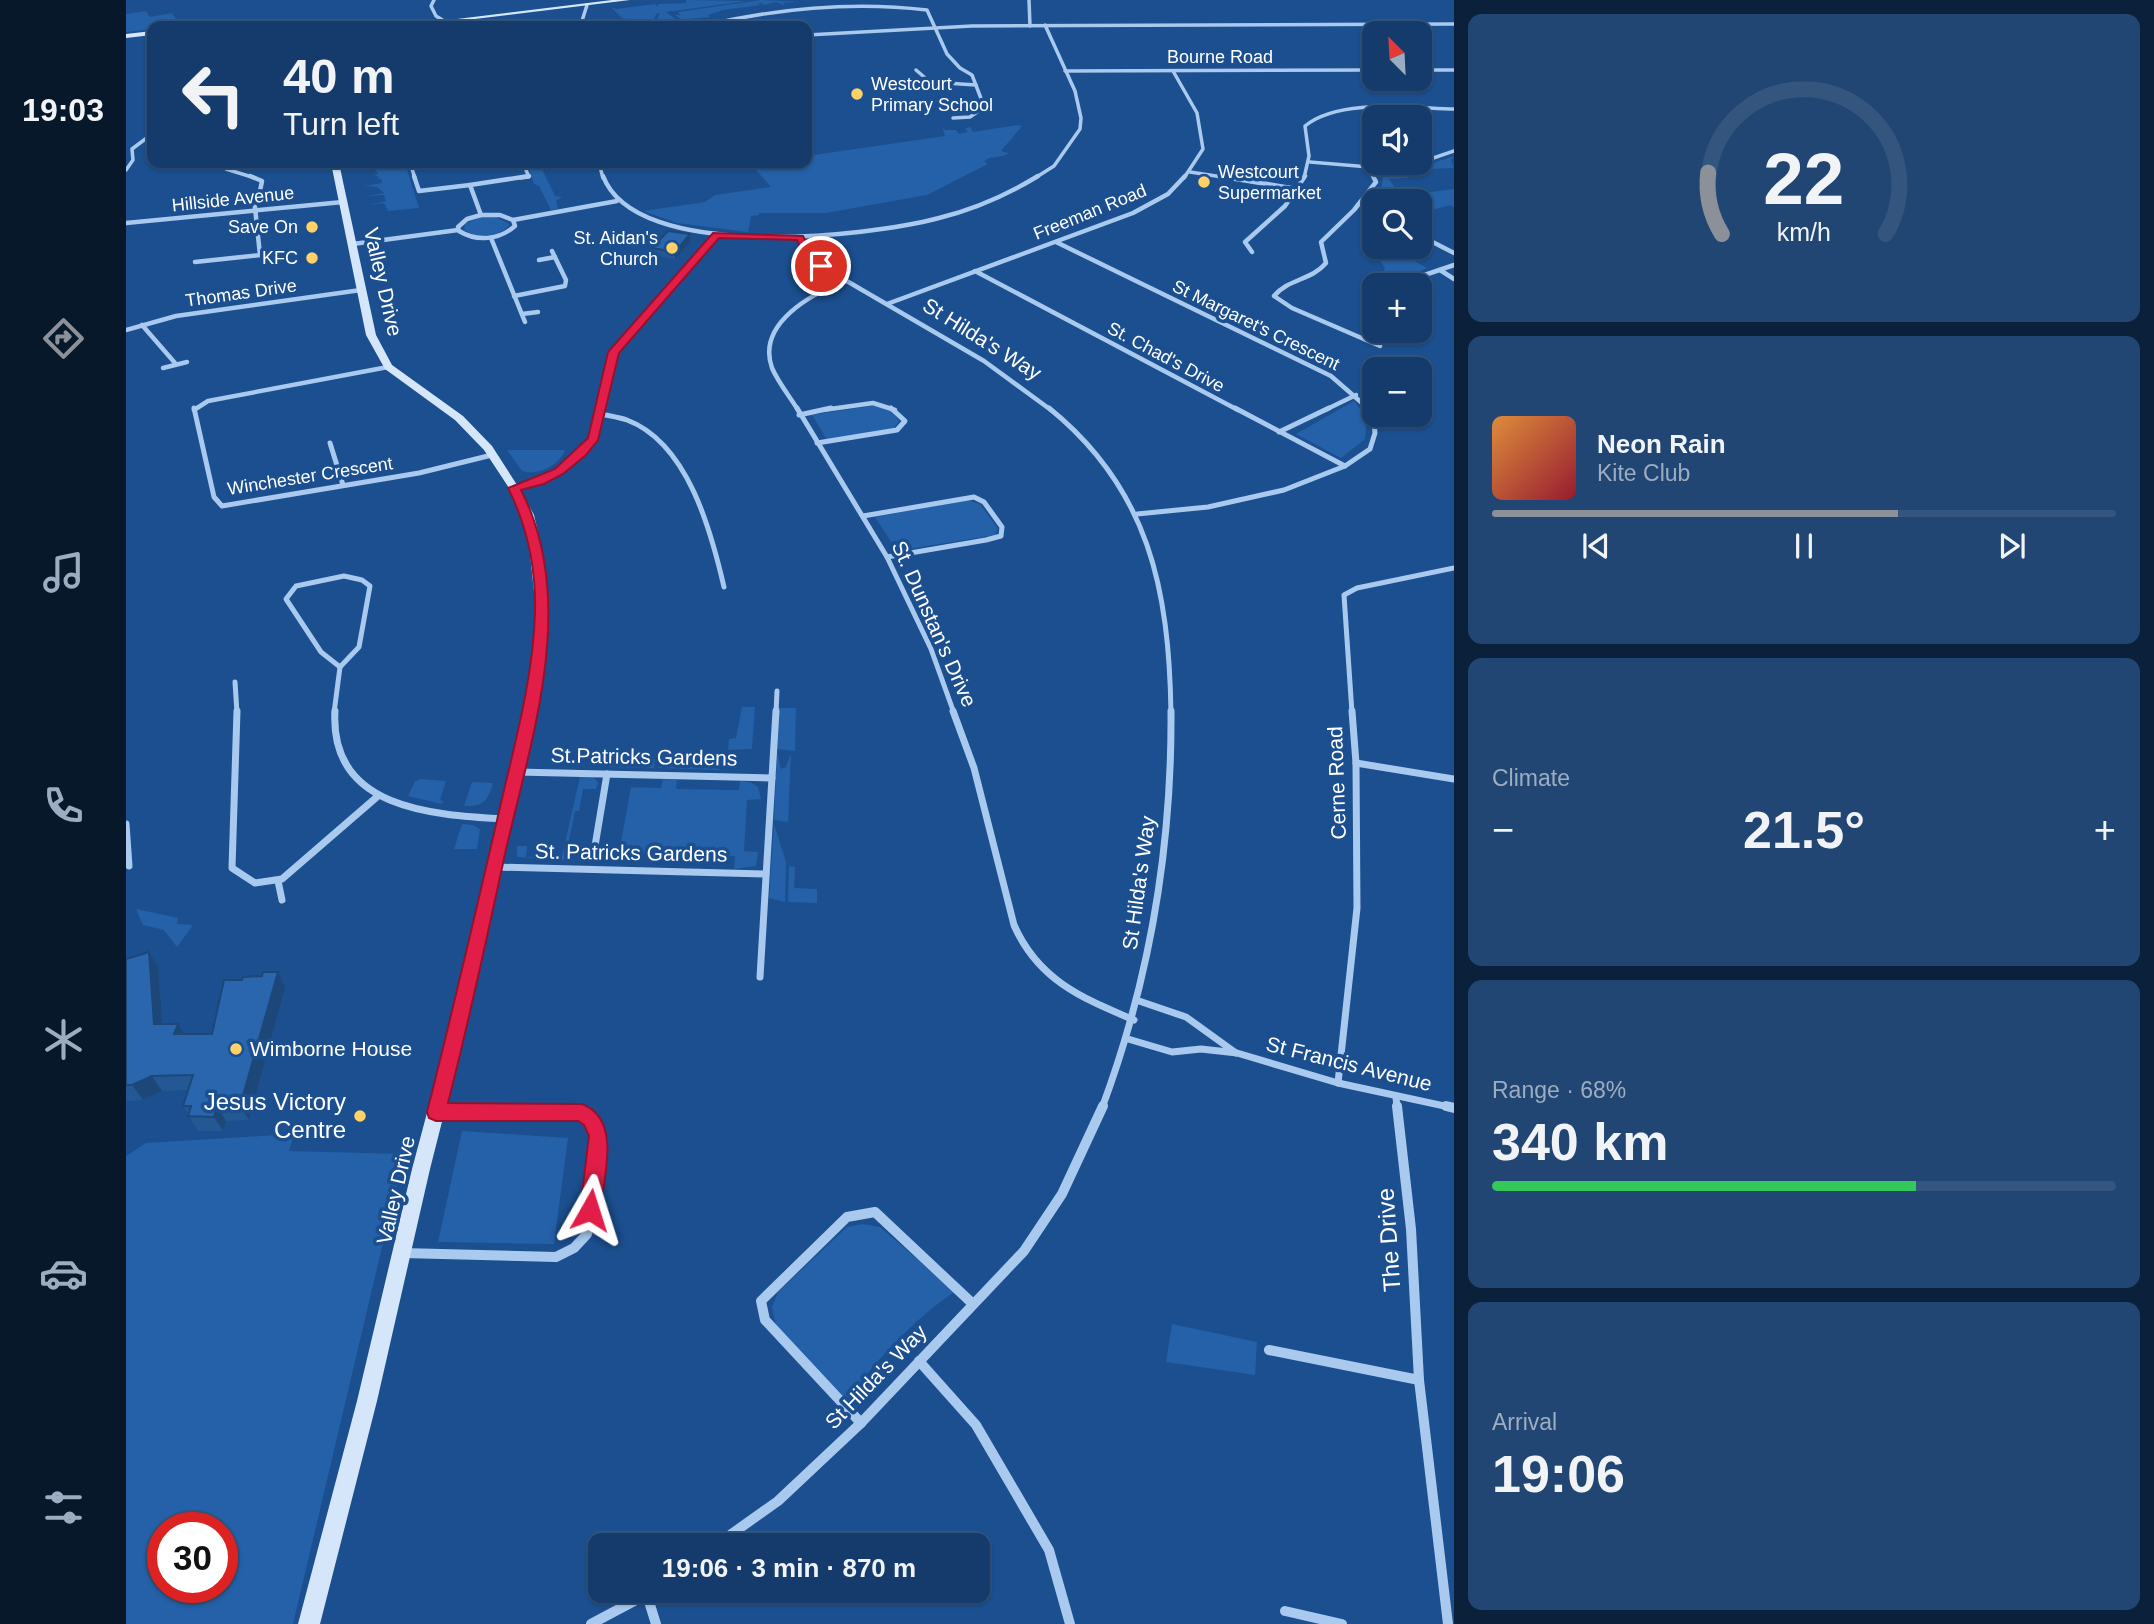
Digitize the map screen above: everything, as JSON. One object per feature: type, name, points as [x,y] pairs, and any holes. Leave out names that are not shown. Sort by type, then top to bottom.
[{"type":"street","points":[[434,0],[431,6],[437,17],[444,21],[627,0]]},
{"type":"street","points":[[839,0],[842,5]]},
{"type":"street","points":[[1029,0],[1030,26]]},
{"type":"street","points":[[582,21],[587,5]]},
{"type":"street","points":[[723,21],[757,13],[842,5],[919,7],[930,14],[943,53],[956,68],[972,75],[982,101],[980,110],[970,117],[953,118]]},
{"type":"street","points":[[812,35],[972,26],[1454,24]]},
{"type":"street","points":[[601,168],[605,182],[617,201],[653,221],[717,235],[800,238],[869,232],[928,221],[991,201],[1030,182],[1055,164],[1071,146],[1080,129],[1079,106],[1045,25]]},
{"type":"street","points":[[126,36],[147,34]]},
{"type":"street","points":[[916,70],[930,82],[976,85]]},
{"type":"street","name":"Bourne Road","points":[[1065,71],[1362,70]]},
{"type":"street","points":[[1432,70],[1454,70]]},
{"type":"street","name":"Freeman Road","points":[[887,304],[1151,205],[1176,190],[1203,149],[1202,129],[1197,113],[1173,71]]},
{"type":"street","points":[[1252,252],[1245,242],[1277,216],[1297,189],[1310,162],[1305,126],[1320,115],[1352,110],[1454,109]]},
{"type":"street","points":[[126,170],[133,160],[131,149],[147,138]]},
{"type":"street","points":[[1432,159],[1454,151]]},
{"type":"street","points":[[1310,162],[1362,166]]},
{"type":"street","points":[[195,262],[260,256],[254,198],[260,191],[261,181],[222,168]]},
{"type":"street","name":"Valley Drive","points":[[309,1624],[367,1401],[506,820],[536,681],[542,610],[536,545],[528,515],[514,488],[492,455],[458,418],[388,367],[371,336],[336,168]]},
{"type":"street","points":[[412,168],[419,191],[529,177],[525,168]]},
{"type":"street","points":[[1190,172],[1297,189]]},
{"type":"street","points":[[1362,337],[1292,308],[1274,296],[1279,288],[1320,274],[1326,263],[1321,242],[1354,210],[1376,182],[1373,175]]},
{"type":"street","points":[[470,185],[481,215]]},
{"type":"street","points":[[458,230],[464,220],[481,215],[500,215],[513,220],[617,201]]},
{"type":"street","name":"Hillside Avenue","points":[[126,223],[343,202]]},
{"type":"street","points":[[353,244],[458,230],[470,237],[491,238],[512,230],[515,226],[513,220]]},
{"type":"street","points":[[514,488],[540,482],[559,472],[582,453],[593,438],[601,414],[614,352],[717,235]]},
{"type":"street","points":[[491,238],[525,322]]},
{"type":"street","name":"St Hilda's Way","points":[[733,1533],[778,1501],[860,1423],[1024,1251],[1044,1225],[1087,1150],[1139,1001],[1159,894],[1169,810],[1173,737],[1163,603],[1156,566],[1137,514],[1122,489],[1075,429],[1037,395],[963,346],[846,281],[812,258],[800,238]]},
{"type":"street","name":"St Margaret's Crescent","points":[[1056,242],[1321,370],[1356,394],[1373,413],[1374,433],[1370,449],[1345,466],[1284,490],[1208,507],[1137,514]]},
{"type":"street","points":[[1432,242],[1454,253]]},
{"type":"street","points":[[514,296],[564,286],[566,280],[552,251]]},
{"type":"street","points":[[539,260],[555,257]]},
{"type":"street","points":[[1431,273],[1454,265]]},
{"type":"street","points":[[1440,270],[1454,279]]},
{"type":"street","name":"St. Chad's Drive","points":[[975,271],[1345,466]]},
{"type":"street","name":"St. Dunstan's Drive","points":[[846,281],[795,307],[779,325],[772,340],[772,367],[887,557],[931,649],[961,727],[984,802],[1014,925],[1022,945],[1035,962],[1059,984],[1093,1003],[1134,1020]]},
{"type":"street","name":"Thomas Drive","points":[[126,330],[189,314],[361,290]]},
{"type":"street","points":[[522,314],[538,312]]},
{"type":"street","points":[[142,325],[175,363]]},
{"type":"street","points":[[1374,343],[1380,346]]},
{"type":"street","points":[[163,368],[187,362]]},
{"type":"street","name":"Winchester Crescent","points":[[388,367],[208,401],[194,408],[214,497],[220,505],[426,471],[492,455]]},
{"type":"street","points":[[1279,432],[1356,394]]},
{"type":"street","points":[[799,415],[871,402],[890,405],[901,412],[905,421],[897,430],[817,443]]},
{"type":"street","points":[[601,414],[620,416],[654,434],[674,461],[696,501],[717,555],[724,587]]},
{"type":"street","points":[[330,443],[344,485]]},
{"type":"street","points":[[863,516],[974,497],[984,502],[1002,527],[1001,536],[986,540],[887,557]]},
{"type":"street","name":"Cerne Road","points":[[1338,1083],[1357,908],[1356,763],[1344,595],[1357,588],[1454,568]]},
{"type":"street","points":[[340,667],[322,657],[286,599],[296,586],[342,575],[361,578],[370,586],[359,647],[340,667],[335,710],[337,743],[351,773],[378,796],[402,808],[445,816],[506,820]]},
{"type":"street","points":[[234,682],[237,715],[231,865],[244,877],[259,883],[278,881],[378,796]]},
{"type":"street","points":[[760,977],[777,691]]},
{"type":"street","points":[[1356,763],[1454,779]]},
{"type":"street","name":"St.Patricks Gardens","points":[[516,772],[772,778]]},
{"type":"street","points":[[593,852],[607,774]]},
{"type":"street","points":[[126,824],[129,866]]},
{"type":"street","name":"St. Patricks Gardens","points":[[495,867],[766,874]]},
{"type":"street","points":[[278,881],[282,900]]},
{"type":"street","name":"St Francis Avenue","points":[[1139,1001],[1186,1017],[1237,1053]]},
{"type":"street","name":"St Francis Avenue","points":[[1128,1038],[1172,1052],[1201,1049],[1237,1053],[1338,1083],[1454,1108]]},
{"type":"street","name":"The Drive","points":[[1396,1097],[1411,1229],[1419,1380],[1448,1624]]},
{"type":"street","points":[[402,1253],[556,1256],[581,1244],[587,1234],[598,1136],[591,1119],[582,1113],[436,1112]]},
{"type":"street","points":[[860,1423],[765,1320],[761,1301],[848,1217],[874,1212],[973,1304]]},
{"type":"street","points":[[1269,1350],[1419,1380]]},
{"type":"street","points":[[919,1361],[976,1425],[1049,1550],[1070,1624]]},
{"type":"street","points":[[592,1624],[631,1603]]},
{"type":"street","points":[[652,1603],[656,1624]]},
{"type":"street","points":[[1285,1611],[1342,1624]]},
{"type":"shaded area","points":[[686,0],[748,1],[666,12],[678,21],[656,21],[660,13],[656,14],[653,21],[623,19],[611,7],[616,9],[655,4],[658,7],[658,4],[686,3]]},
{"type":"shaded area","points":[[761,0],[801,2],[783,3],[785,6],[776,2],[764,5],[761,3],[723,10],[708,15],[710,17],[687,19],[689,21],[683,21],[675,15],[680,15],[678,12]]},
{"type":"shaded area","points":[[146,11],[150,17],[172,13],[177,21],[147,21],[147,30],[126,32],[126,14]]},
{"type":"shaded area","points":[[942,126],[945,130],[956,130],[959,134],[968,132],[965,128],[970,127],[973,132],[1022,126],[1001,151],[1009,153],[987,159],[984,161],[988,164],[927,195],[826,213],[759,213],[751,216],[748,232],[677,223],[643,211],[705,202],[715,195],[771,187],[754,168],[812,168],[812,155],[945,136]]},
{"type":"shaded area","points":[[1454,156],[1451,161],[1454,168],[1432,169],[1432,163]]},
{"type":"shaded area","points":[[374,168],[407,168],[419,208],[388,211],[384,203],[368,205],[386,201],[384,195],[365,196],[384,193],[377,187],[364,186],[382,183],[381,179],[377,179],[379,177],[374,175],[378,174]]},
{"type":"shaded area","points":[[529,168],[541,168],[555,196],[562,197],[556,201],[558,209],[551,210],[539,186],[534,184]]},
{"type":"shaded area","points":[[1382,175],[1408,175],[1409,178],[1389,179],[1396,189],[1381,189]]},
{"type":"shaded area","points":[[1454,189],[1454,207],[1450,205],[1432,210],[1432,192]]},
{"type":"shaded area","points":[[481,217],[496,217],[509,224],[498,233],[486,236],[464,230],[465,224]]},
{"type":"shaded area","points":[[1379,259],[1411,259],[1427,268],[1416,273],[1383,273],[1385,268]]},
{"type":"shaded area","points":[[1354,401],[1362,411],[1362,427],[1366,427],[1365,439],[1341,458],[1296,434]]},
{"type":"shaded area","points":[[877,405],[890,408],[899,421],[894,428],[827,440],[812,415]]},
{"type":"shaded area","points":[[507,450],[565,450],[553,465],[541,471],[528,472],[522,471]]},
{"type":"shaded area","points":[[967,500],[980,504],[998,529],[995,535],[897,551],[875,517]]},
{"type":"shaded area","points":[[742,707],[755,707],[752,749],[728,750],[729,739],[736,738]]},
{"type":"shaded area","points":[[778,708],[796,708],[795,751],[777,749]]},
{"type":"shaded area","points":[[777,751],[781,769],[786,767],[791,753],[788,822],[774,820]]},
{"type":"shaded area","points":[[709,753],[720,753],[719,770],[658,768],[660,759],[702,759],[708,758]]},
{"type":"shaded area","points":[[609,757],[655,759],[654,768],[607,767]]},
{"type":"shaded area","points":[[580,777],[594,777],[598,783],[596,789],[583,789],[579,811],[575,811],[565,860],[517,857],[517,846],[527,846],[526,857],[562,856]]},
{"type":"shaded area","points":[[663,779],[677,780],[676,789],[739,790],[740,781],[750,782],[758,787],[761,799],[747,800],[744,851],[758,852],[756,866],[734,869],[735,856],[619,853],[631,787],[661,788]]},
{"type":"shaded area","points":[[415,781],[446,781],[440,800],[443,801],[442,804],[408,796]]},
{"type":"shaded area","points":[[472,782],[493,783],[481,804],[464,806]]},
{"type":"shaded area","points":[[462,824],[480,829],[477,849],[454,849]]},
{"type":"shaded area","points":[[774,824],[786,862],[785,902],[769,898]]},
{"type":"shaded area","points":[[789,866],[795,867],[794,888],[817,889],[817,903],[788,902]]},
{"type":"shaded area","points":[[136,909],[178,918],[177,924],[193,925],[177,947],[164,930],[143,925]]},
{"type":"shaded area","points":[[462,1131],[568,1138],[554,1244],[438,1242]]},
{"type":"shaded area","points":[[294,1134],[289,1151],[404,1154],[293,1624],[126,1624],[126,1156],[146,1143]]},
{"type":"shaded area","points":[[863,1224],[880,1227],[955,1292],[926,1313],[896,1342],[867,1373],[846,1402],[776,1325],[772,1307],[778,1292],[847,1227]]},
{"type":"shaded area","points":[[1172,1324],[1257,1342],[1255,1375],[1166,1362]]},
{"type":"building","points":[[668,231],[690,234],[675,252],[652,248]]},
{"type":"building","name":"Wimborne House","points":[[149,952],[154,1024],[178,1024],[174,1034],[212,1034],[224,980],[242,980],[243,977],[262,976],[263,972],[278,972],[240,1106],[217,1106],[214,1117],[188,1116],[191,1106],[183,1106],[193,1075],[152,1076],[126,1085],[126,959]]},
{"type":"place","name":"Westcourt Primary School","points":[[857,94]]},
{"type":"place","name":"Westcourt Supermarket","points":[[1204,182]]},
{"type":"place","name":"Save On","points":[[312,227]]},
{"type":"place","name":"St. Aidan's Church","points":[[672,248]]},
{"type":"place","name":"KFC","points":[[312,258]]},
{"type":"place","name":"Wimborne House","points":[[236,1049]]},
{"type":"place","name":"Jesus Victory Centre","points":[[360,1116]]},
{"type":"route","points":[[590,1210],[598,1136],[591,1119],[582,1113],[436,1112],[511,799],[536,681],[542,610],[536,545],[528,515],[514,488],[540,482],[559,472],[582,453],[593,438],[601,414],[614,352],[717,235],[800,238],[806,251],[821,266]]}]
